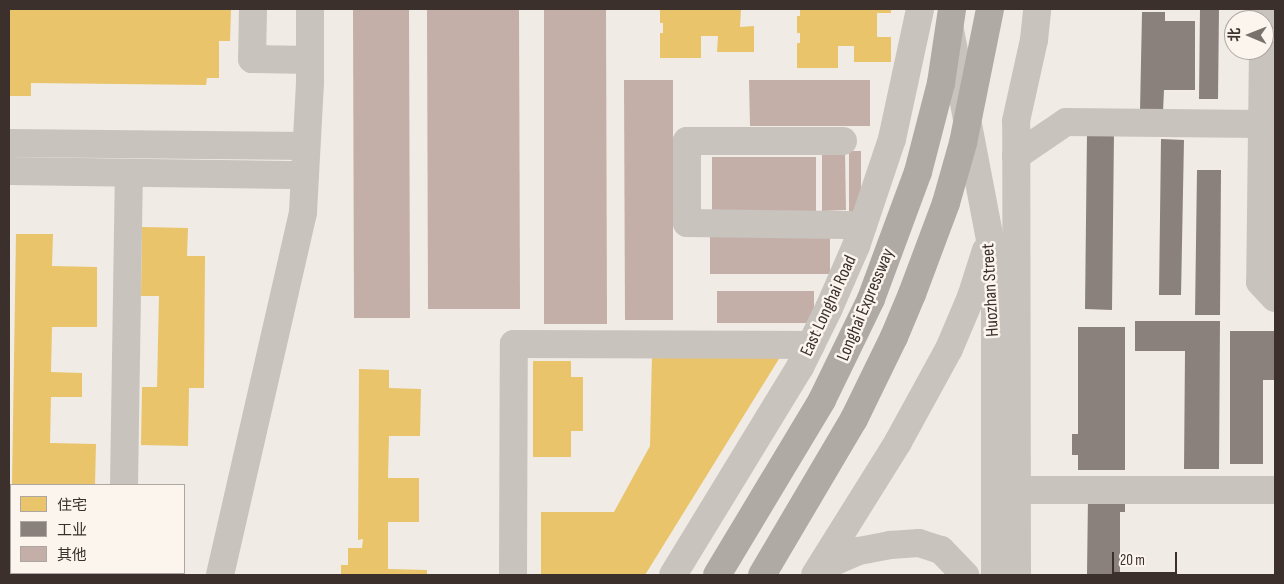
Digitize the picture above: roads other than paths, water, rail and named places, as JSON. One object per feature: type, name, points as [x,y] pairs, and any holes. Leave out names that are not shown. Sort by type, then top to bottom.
[{"type":"highway","name":"Longhai Expressway","points":[[717,575],[785,466],[822,400],[871,299],[918,172],[941,83],[952,9]]},
{"type":"highway","name":"Longhai Expressway","points":[[762,575],[854,419],[912,294],[946,203],[963,143],[990,9]]},
{"type":"street","points":[[253,9],[252,59],[310,60]]},
{"type":"street","points":[[220,575],[303,212],[310,60],[310,9]]},
{"type":"street","name":"East Longhai Road","points":[[672,575],[800,367],[829,308],[863,225],[892,139],[920,9]]},
{"type":"street","name":"Huozhan Street","points":[[946,9],[990,239],[995,291],[995,575]]},
{"type":"street","name":"Huozhan Street","points":[[1017,575],[1016,121],[1034,40],[1038,9]]},
{"type":"street","points":[[1263,60],[1260,282],[1275,298]]},
{"type":"street","points":[[818,572],[898,442],[948,348],[972,297],[1009,167],[1016,121]]},
{"type":"street","points":[[1016,156],[1066,122],[1262,124]]},
{"type":"street","points":[[844,141],[687,141],[687,223],[863,225]]},
{"type":"street","points":[[9,143],[306,146]]},
{"type":"street","points":[[9,171],[305,175]]},
{"type":"street","points":[[124,484],[128,172]]},
{"type":"street","points":[[513,575],[514,344],[811,345]]},
{"type":"street","points":[[1016,490],[1275,490]]},
{"type":"street","points":[[818,572],[859,551],[890,545],[919,544],[941,550],[964,575]]}]
